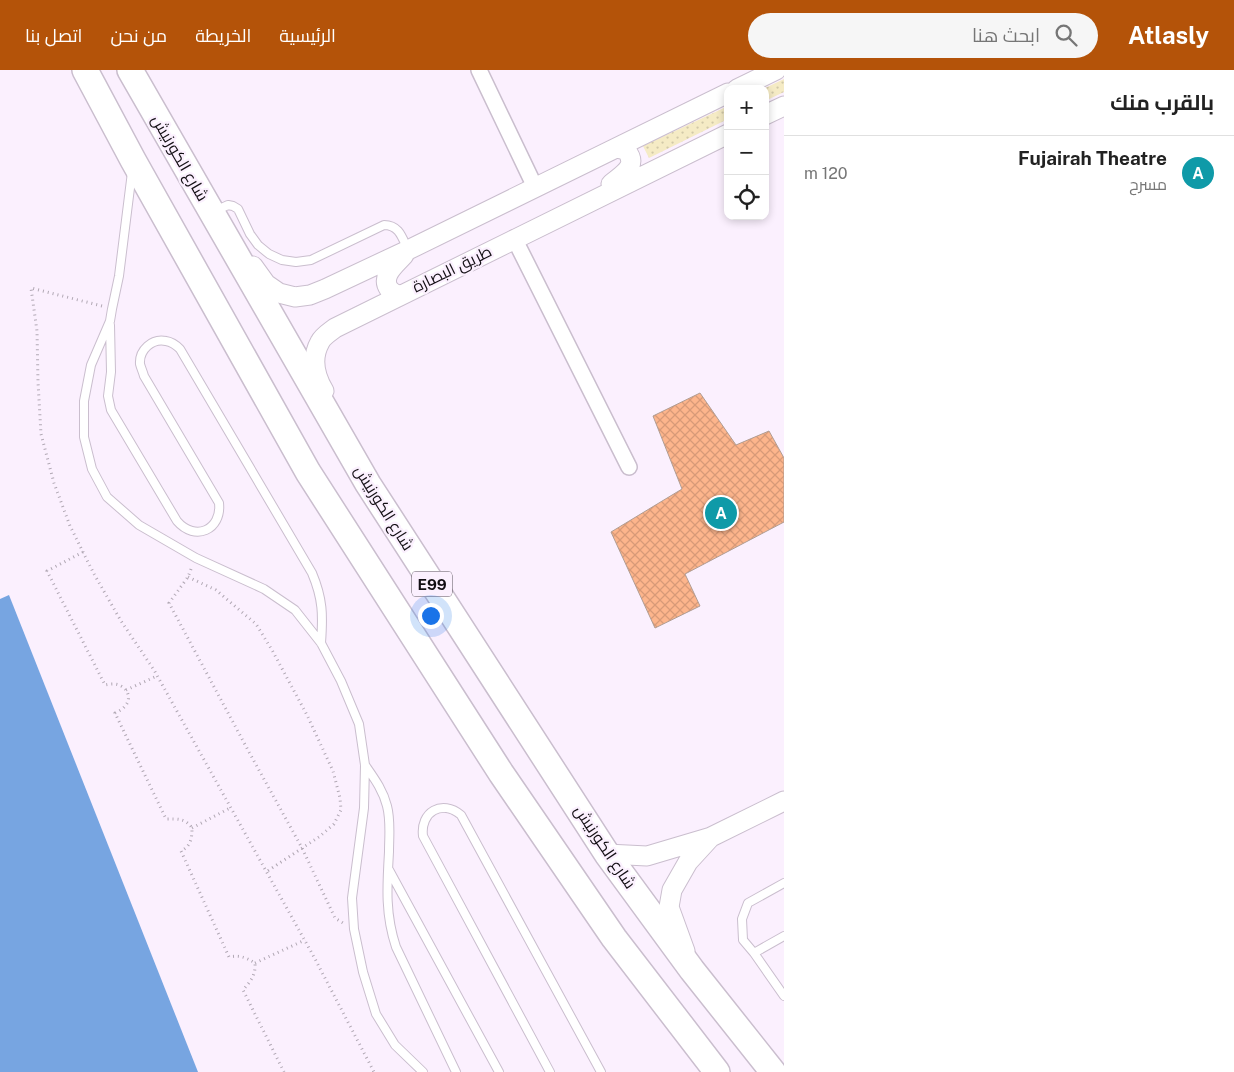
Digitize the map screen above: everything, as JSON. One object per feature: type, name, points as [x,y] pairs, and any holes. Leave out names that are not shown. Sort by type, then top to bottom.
[{"type":"highway","name":"E99","points":[[85,70],[133,160],[308,472],[501,773],[614,938],[717,1072]]},
{"type":"highway","name":"شارع الكورنيش","points":[[130,70],[368,484],[607,854],[692,970],[773,1072]]},
{"type":"street","points":[[479,70],[535,187]]},
{"type":"street","points":[[738,85],[745,70]]},
{"type":"street","points":[[744,85],[776,70]]},
{"type":"street","points":[[213,214],[230,227],[256,272],[266,284],[279,293],[295,297],[310,296],[724,96]]},
{"type":"street","points":[[769,113],[784,106]]},
{"type":"street","name":"طريق البصارة","points":[[368,484],[349,436],[319,383],[315,370],[315,355],[321,340],[334,328],[399,295],[724,136]]},
{"type":"street","points":[[584,205],[629,168],[632,160],[630,155],[626,150],[616,148]]},
{"type":"street","points":[[514,238],[629,467]]},
{"type":"street","points":[[399,295],[395,294],[388,287],[386,278],[388,273],[408,250]]},
{"type":"street","points":[[607,854],[647,856],[711,837],[784,801]]},
{"type":"street","points":[[692,970],[668,907],[672,890],[688,862],[711,837]]},
{"type":"lane","points":[[133,160],[119,276],[110,321],[111,372],[108,402],[111,410],[182,526],[195,532],[210,528],[218,517],[219,503],[144,376],[140,363],[144,351],[153,342],[160,340],[168,341],[180,349],[312,573],[322,601],[321,643]]},
{"type":"lane","points":[[213,214],[228,205],[238,209],[250,234],[258,245],[269,254],[282,260],[296,262],[310,260],[389,225],[400,231],[408,250]]},
{"type":"lane","points":[[110,321],[91,365],[84,401],[84,437],[92,469],[107,497],[139,525],[196,558],[264,589],[295,610],[321,643],[341,681],[359,724],[365,765],[364,808],[352,898],[354,930],[363,972],[376,1014],[395,1045],[423,1072]]},
{"type":"lane","points":[[365,765],[382,790],[390,822],[388,910],[389,923],[396,947],[456,1072]]},
{"type":"lane","points":[[550,1072],[423,836],[424,821],[435,810],[448,808],[461,815],[601,1072]]},
{"type":"lane","points":[[388,868],[500,1072]]},
{"type":"lane","points":[[784,883],[748,903],[742,919],[743,940],[784,996]]},
{"type":"lane","points":[[754,953],[784,936]]},
{"type":"path","points":[[112,309],[31,288],[37,331],[41,434],[54,483],[70,526],[83,552],[121,621],[157,676],[305,940],[374,1072]]},
{"type":"path","points":[[83,552],[47,570],[105,685],[121,686],[126,690],[129,698],[127,705],[115,713],[166,820],[177,819],[188,822],[192,828],[192,839],[186,848],[181,851],[229,957],[239,955],[246,957],[255,964],[256,970],[244,990],[284,1072]]},
{"type":"path","points":[[196,558],[188,577],[169,603],[302,848],[335,918],[354,930]]},
{"type":"path","points":[[188,577],[216,590],[256,624],[307,715],[333,771],[341,810],[334,824],[319,837],[266,872]]},
{"type":"path","points":[[126,690],[157,676]]},
{"type":"path","points":[[192,828],[230,808]]},
{"type":"path","points":[[255,964],[305,940]]},
{"type":"sand","points":[[784,79],[784,92],[769,99],[769,86]]},
{"type":"sand","points":[[724,108],[724,121],[649,158],[643,146]]},
{"type":"water","points":[[9,595],[198,1072],[0,1072],[0,599]]},
{"type":"building","points":[[700,393],[736,445],[769,431],[784,458],[784,522],[685,574],[700,606],[655,628],[611,532],[682,489],[653,416]]},
{"type":"place","name":"Fujairah Theatre","points":[[721,513]]}]
